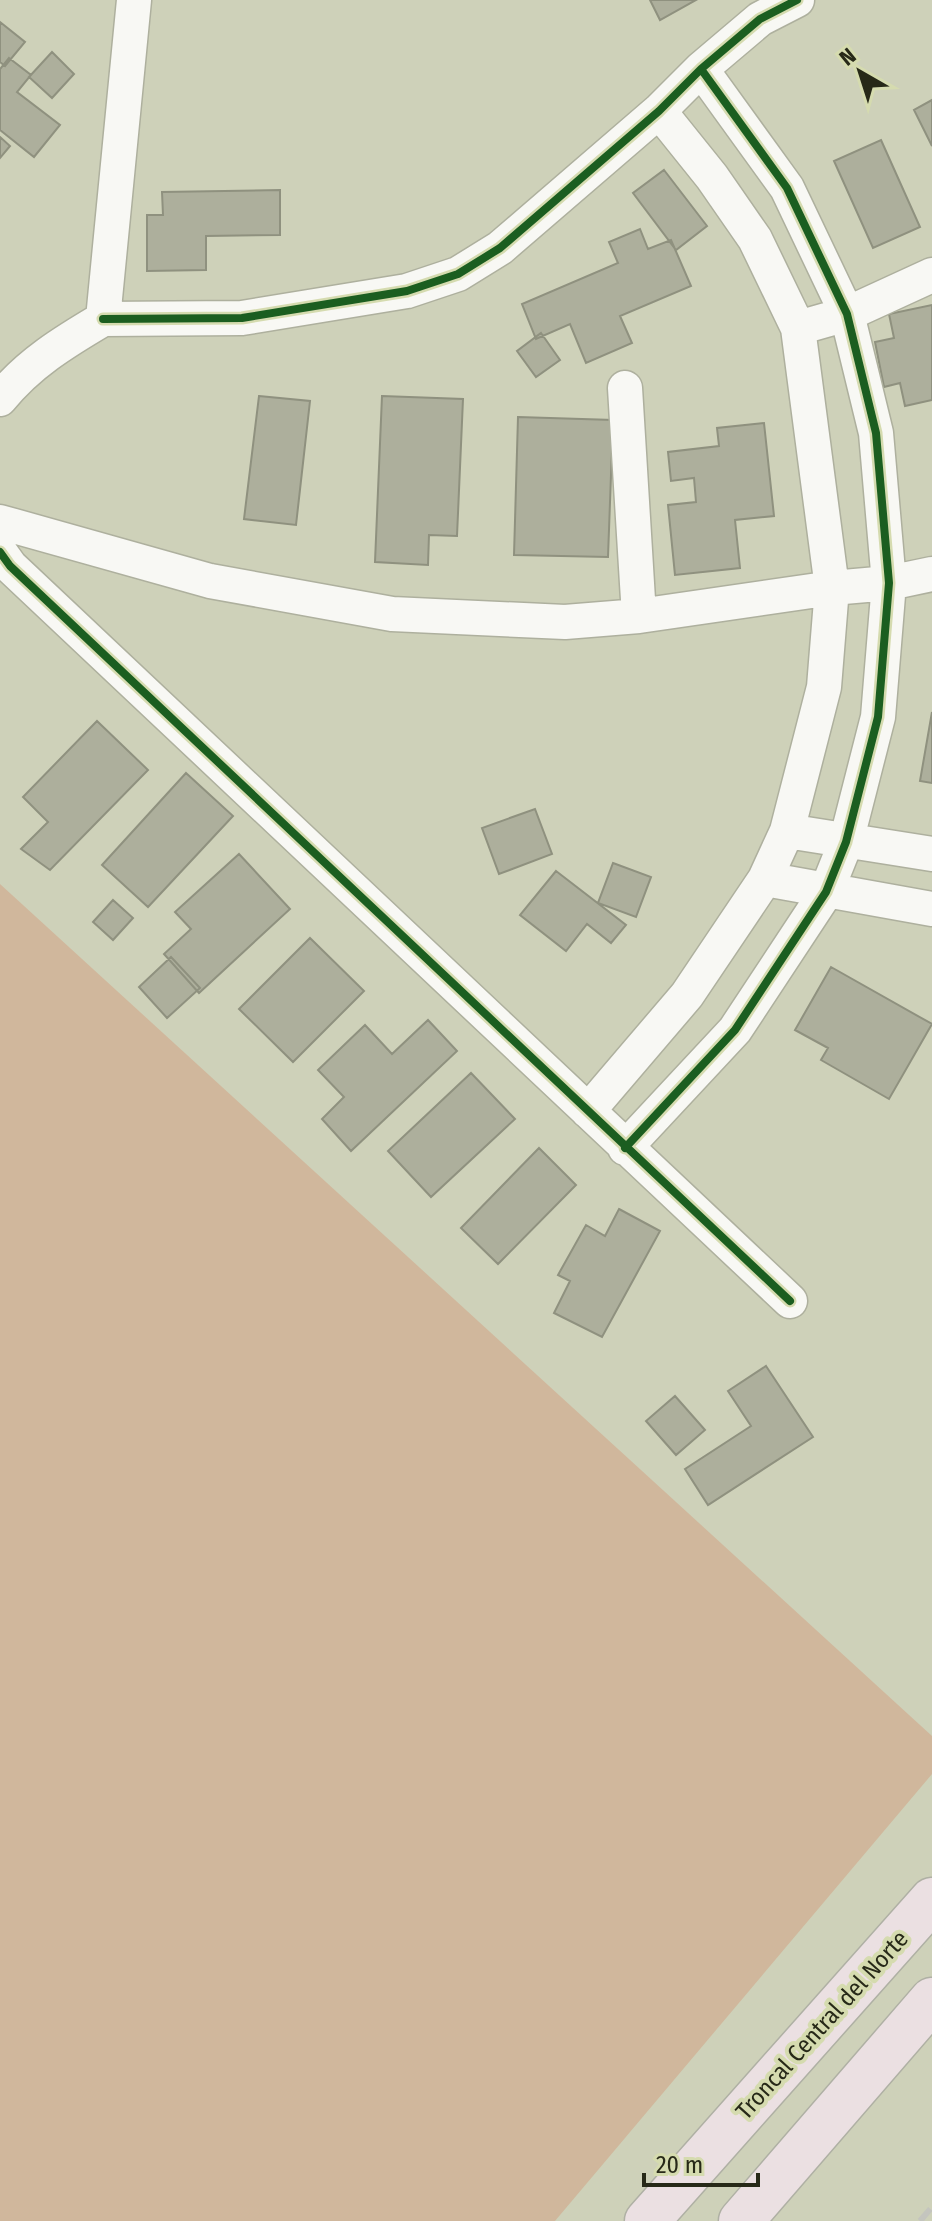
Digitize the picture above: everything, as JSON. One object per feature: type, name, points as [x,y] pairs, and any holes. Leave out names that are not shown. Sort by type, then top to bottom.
[{"type":"highway","name":"Troncal Central del Norte","points":[[647,2221],[932,1900]]},
{"type":"highway","points":[[741,2221],[932,2000]]},
{"type":"street","points":[[103,319],[134,0]]},
{"type":"street","points":[[0,399],[18,377],[48,353],[103,319],[242,318],[407,291],[458,274],[500,248],[760,19],[797,0]]},
{"type":"street","points":[[625,1148],[735,1030],[826,892],[846,842],[878,717],[889,583],[876,433],[847,314],[787,188],[701,69]]},
{"type":"street","points":[[588,1111],[687,995],[765,879],[787,831],[824,687],[832,588],[798,328],[755,239],[712,177],[659,111]]},
{"type":"street","points":[[798,328],[847,314],[932,275]]},
{"type":"street","points":[[625,388],[639,616]]},
{"type":"street","points":[[0,522],[210,581],[392,614],[565,622],[639,616],[832,588],[889,583],[932,574]]},
{"type":"street","points":[[0,552],[10,566],[790,1301]]},
{"type":"street","points":[[787,831],[932,854]]},
{"type":"street","points":[[765,879],[932,909]]},
{"type":"shaded area","points":[[0,884],[932,1736],[932,1774],[555,2221],[0,2221]]},
{"type":"building","points":[[650,0],[696,0],[660,20]]},
{"type":"building","points":[[0,22],[25,42],[5,66],[0,62]]},
{"type":"building","points":[[52,52],[74,74],[52,98],[29,77]]},
{"type":"building","points":[[9,58],[31,75],[17,92],[60,125],[34,157],[0,130],[0,69]]},
{"type":"building","points":[[932,100],[932,146],[914,110]]},
{"type":"building","points":[[0,137],[10,146],[0,158]]},
{"type":"building","points":[[881,140],[920,227],[873,248],[834,161]]},
{"type":"building","points":[[664,170],[707,226],[676,250],[633,193]]},
{"type":"building","points":[[280,190],[280,235],[206,236],[206,270],[147,271],[147,215],[163,215],[162,192]]},
{"type":"building","points":[[640,229],[648,249],[671,240],[691,286],[620,316],[632,343],[586,363],[570,324],[536,339],[522,304],[618,263],[609,242]]},
{"type":"building","points":[[932,305],[932,400],[905,406],[900,383],[884,387],[875,342],[894,338],[889,314]]},
{"type":"building","points":[[541,333],[560,360],[536,377],[517,351]]},
{"type":"building","points":[[259,396],[310,401],[296,525],[244,519]]},
{"type":"building","points":[[382,396],[463,399],[457,536],[429,535],[428,565],[375,562]]},
{"type":"building","points":[[518,417],[613,420],[608,557],[514,555]]},
{"type":"building","points":[[764,423],[774,516],[735,520],[740,568],[675,575],[668,505],[696,502],[694,478],[671,481],[668,452],[719,446],[717,428]]},
{"type":"building","points":[[932,712],[932,783],[920,781]]},
{"type":"building","points":[[97,721],[148,770],[50,870],[21,849],[48,822],[23,797]]},
{"type":"building","points":[[186,773],[233,816],[148,907],[102,865]]},
{"type":"building","points":[[535,809],[552,854],[499,874],[482,828]]},
{"type":"building","points":[[239,854],[290,909],[199,993],[164,954],[191,929],[175,912]]},
{"type":"building","points":[[613,863],[651,877],[636,917],[598,903]]},
{"type":"building","points":[[556,871],[626,925],[611,943],[587,924],[566,951],[520,915]]},
{"type":"building","points":[[113,900],[133,918],[113,940],[93,922]]},
{"type":"building","points":[[310,938],[364,991],[293,1062],[239,1009]]},
{"type":"building","points":[[171,957],[200,988],[167,1018],[139,987]]},
{"type":"building","points":[[831,967],[932,1024],[889,1099],[821,1060],[828,1048],[795,1030]]},
{"type":"building","points":[[428,1020],[457,1051],[351,1151],[322,1119],[344,1097],[318,1070],[365,1025],[392,1054]]},
{"type":"building","points":[[471,1073],[515,1119],[431,1197],[388,1151]]},
{"type":"building","points":[[539,1148],[576,1185],[498,1264],[461,1228]]},
{"type":"building","points":[[619,1209],[660,1231],[602,1337],[554,1313],[570,1281],[558,1275],[586,1225],[605,1236]]},
{"type":"building","points":[[766,1366],[813,1437],[708,1505],[685,1469],[751,1426],[728,1391]]},
{"type":"building","points":[[675,1396],[705,1430],[676,1455],[646,1421]]},
{"type":"railway","points":[[920,2221],[932,2207]]},
{"type":"cycle path","points":[[103,319],[242,318],[407,291],[458,274],[500,248],[760,19],[797,0]]},
{"type":"cycle path","points":[[625,1148],[735,1030],[826,892],[846,842],[878,717],[889,583],[876,433],[847,314],[787,188],[701,69]]},
{"type":"cycle path","points":[[0,552],[10,566],[790,1301]]}]
